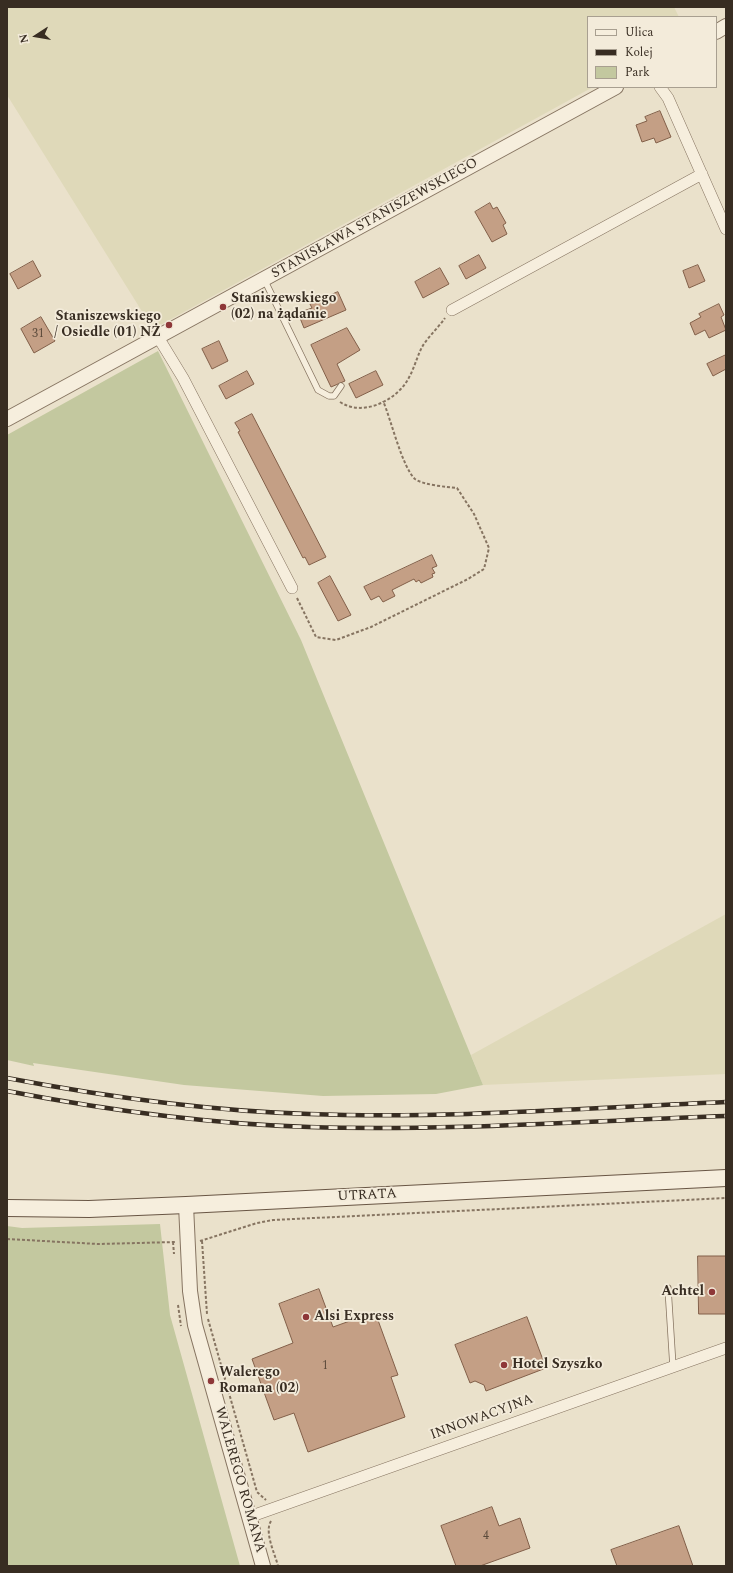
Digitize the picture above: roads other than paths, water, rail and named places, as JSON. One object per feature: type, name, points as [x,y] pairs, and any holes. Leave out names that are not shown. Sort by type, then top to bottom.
[{"type":"main road","name":"UTRATA","points":[[7,1208],[89,1209],[186,1205],[726,1178]]},
{"type":"street","points":[[717,31],[726,26]]},
{"type":"street","name":"STANISŁAWA STANISZEWSKIEGO","points":[[7,419],[614,88]]},
{"type":"street","points":[[661,88],[668,98],[726,229]]},
{"type":"street","points":[[452,310],[702,174]]},
{"type":"street","points":[[158,337],[183,378],[292,588]]},
{"type":"street","name":"WALEREGO ROMANA","points":[[186,1205],[190,1291],[195,1325],[263,1566]]},
{"type":"street","name":"INNOWACYJNA","points":[[249,1517],[726,1348]]},
{"type":"lane","points":[[264,279],[318,390],[329,396],[334,396],[341,386]]},
{"type":"lane","points":[[668,1288],[673,1367]]},
{"type":"railway","points":[[7,1078],[157,1102],[233,1110],[309,1114],[465,1114],[726,1102]]},
{"type":"railway","points":[[7,1091],[157,1115],[233,1123],[309,1127],[465,1127],[726,1116]]},
{"type":"place","name":"Staniszewskiego (02) na żądanie","points":[[223,307]]},
{"type":"place","name":"Staniszewskiego / Osiedle (01) NŻ","points":[[169,325]]},
{"type":"place","name":"Achtel","points":[[712,1292]]},
{"type":"place","name":"Alsi Express","points":[[306,1317]]},
{"type":"place","name":"Hotel Szyszko","points":[[504,1365]]},
{"type":"place","name":"Walerego Romana (02)","points":[[211,1381]]}]
